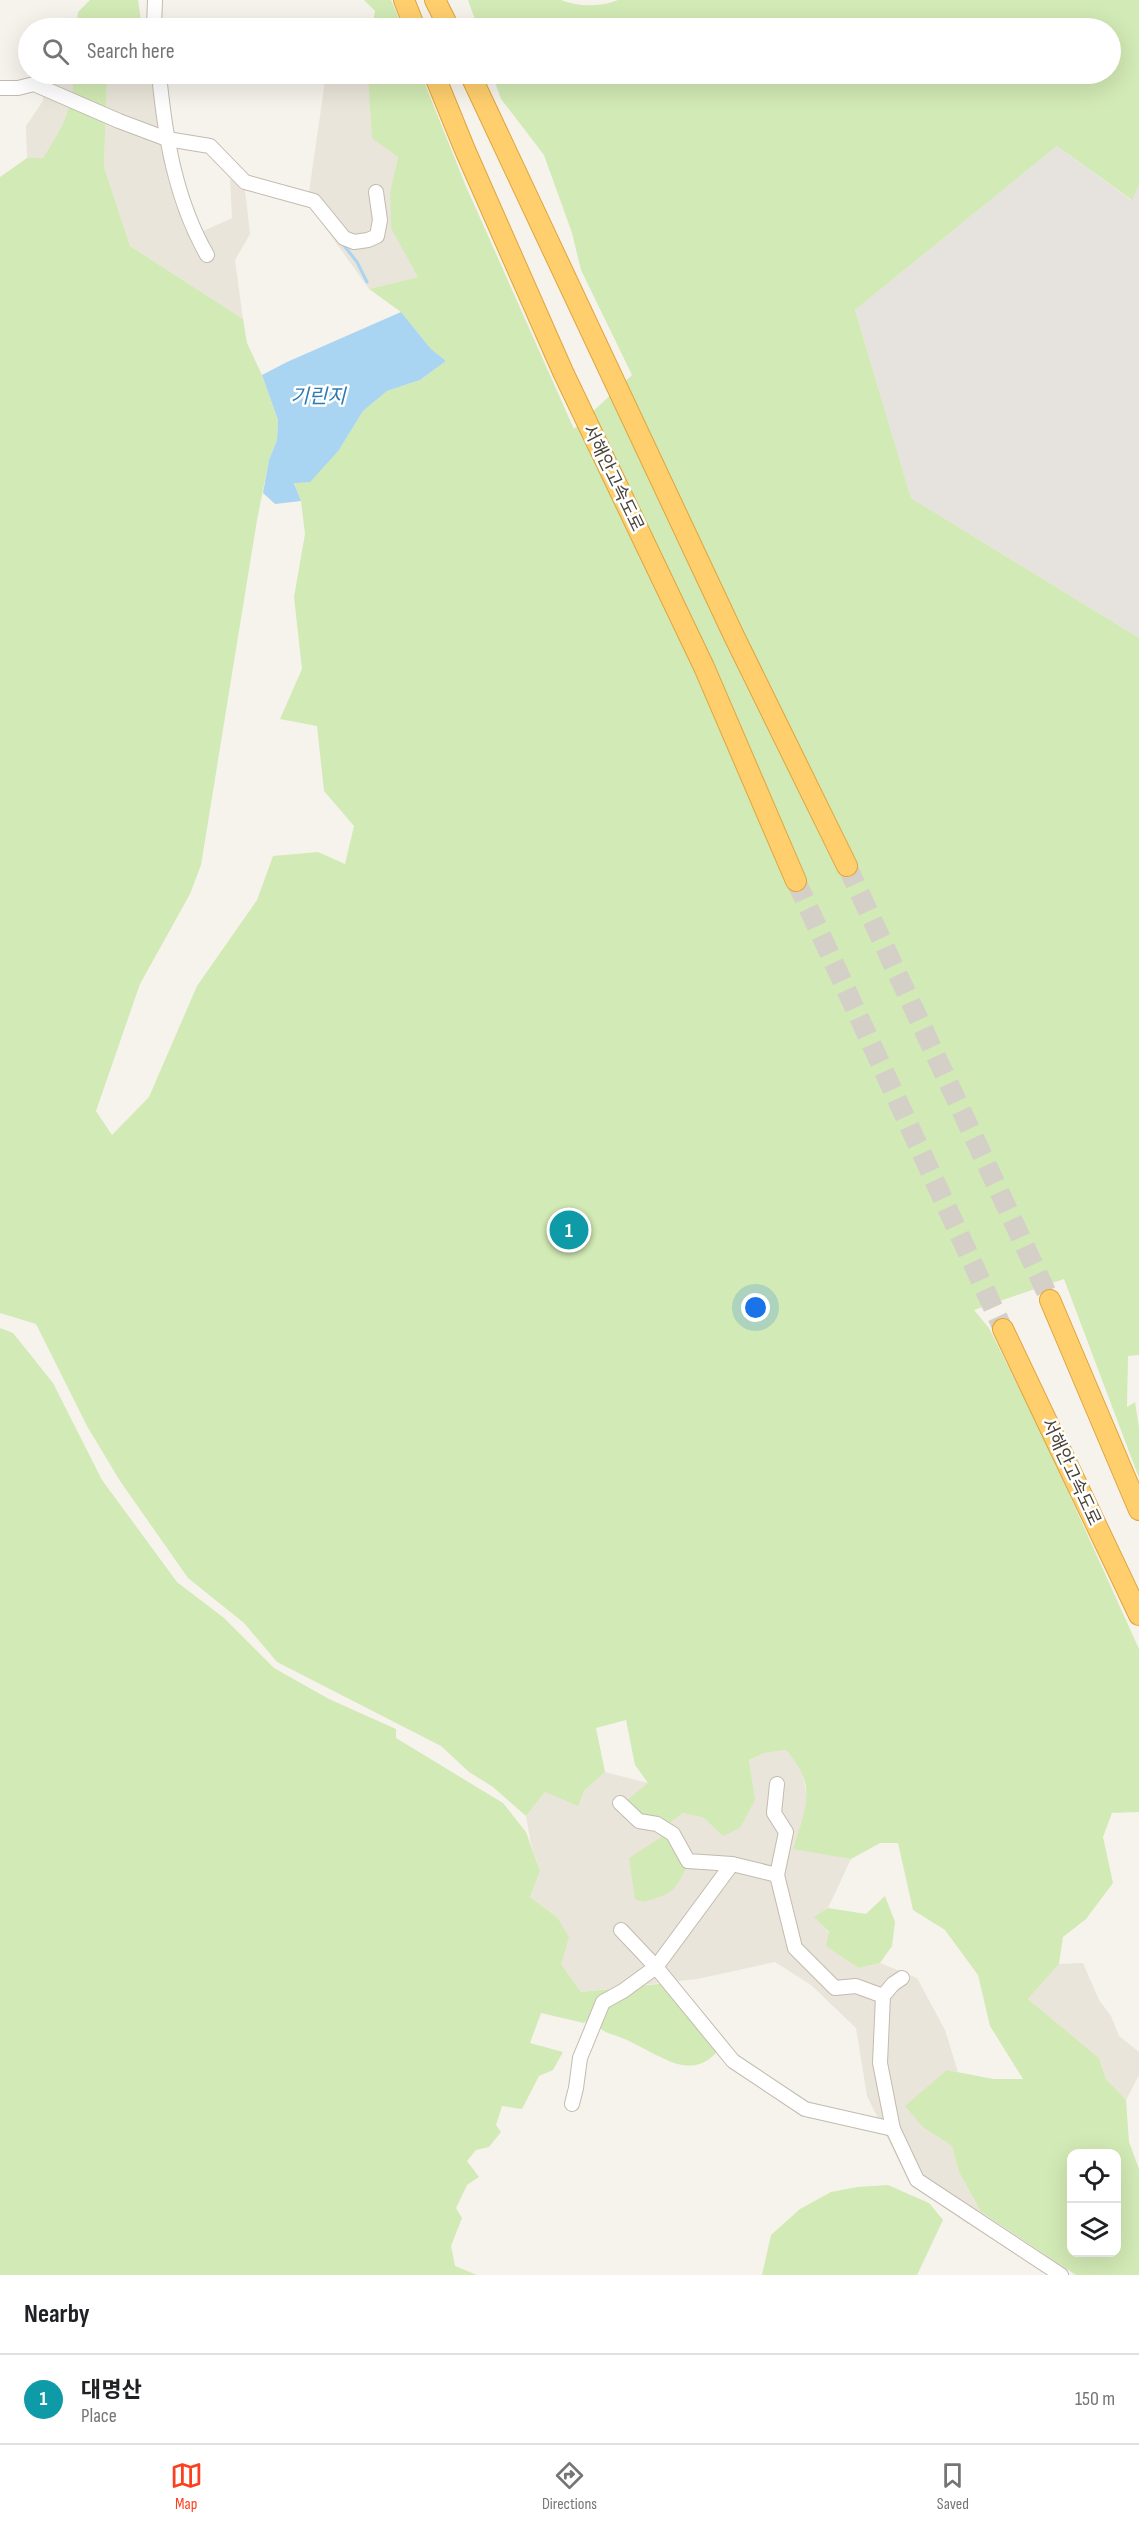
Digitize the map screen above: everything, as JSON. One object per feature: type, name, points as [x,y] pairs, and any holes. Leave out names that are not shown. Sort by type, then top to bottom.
[{"type":"highway","points":[[404,0],[411,18]]},
{"type":"highway","points":[[435,0],[444,18]]},
{"type":"highway","name":"서해안고속도로","points":[[438,84],[562,372],[704,667],[796,881]]},
{"type":"highway","points":[[475,84],[734,636],[848,866]]},
{"type":"highway","points":[[1050,1300],[1139,1510]]},
{"type":"highway","name":"서해안고속도로","points":[[1003,1329],[1139,1615]]},
{"type":"street","points":[[155,18],[156,0]]},
{"type":"street","points":[[0,88],[18,88],[34,84],[120,122],[167,139],[210,146],[245,182],[314,201],[344,238],[354,242],[377,236],[380,220],[376,192]]},
{"type":"street","points":[[160,84],[167,139],[190,220],[207,255]]},
{"type":"street","points":[[777,1784],[774,1813],[786,1832],[777,1875],[795,1948],[835,1988],[856,1986],[883,1996]]},
{"type":"street","points":[[620,1803],[639,1821],[657,1824],[673,1834],[688,1861],[732,1864],[777,1875]]},
{"type":"street","points":[[572,2104],[580,2058],[603,2002],[623,1991],[656,1967],[732,1864]]},
{"type":"street","points":[[621,1930],[656,1967],[734,2061],[788,2100],[805,2109],[893,2129]]},
{"type":"street","points":[[902,1978],[893,1984],[883,1996],[880,2063],[893,2129],[916,2180],[1061,2275]]},
{"type":"shaded area","points":[[43,84],[74,84],[64,126],[43,158],[27,158],[26,126],[43,101]]},
{"type":"shaded area","points":[[107,84],[153,84],[173,183],[201,232],[232,218],[230,179],[245,190],[250,234],[235,260],[243,319],[130,246],[104,167]]},
{"type":"shaded area","points":[[325,84],[372,84],[398,157],[390,192],[418,277],[369,289],[314,212],[309,192]]},
{"type":"shaded area","points":[[1057,146],[1131,200],[1139,185],[1139,638],[911,498],[855,310]]},
{"type":"shaded area","points":[[786,1750],[801,1767],[808,1802],[794,1848],[851,1859],[828,1908],[815,1917],[859,1968],[880,1963],[917,1978],[945,2030],[958,2072],[947,2070],[924,2128],[952,2146],[959,2172],[981,2212],[968,2224],[909,2182],[867,2096],[856,2028],[811,1985],[775,1962],[697,1979],[581,1992],[561,1964],[557,1917],[530,1897],[540,1871],[531,1844],[526,1816],[545,1792],[584,1791],[605,1772],[648,1783],[665,1827],[683,1813],[704,1818],[754,1797],[749,1760],[764,1753]]},
{"type":"shaded area","points":[[1083,1963],[1099,2000],[1111,2016],[1119,2036],[1139,2052],[1139,2075],[1126,2100],[1106,2079],[1099,2058],[1028,1999],[1059,1964]]},
{"type":"green space","points":[[90,0],[138,0],[141,18],[77,18],[78,12]]},
{"type":"green space","points":[[364,0],[391,0],[399,18],[374,18],[375,11]]},
{"type":"green space","points":[[468,0],[561,0],[590,5],[618,0],[1139,0],[1139,185],[1132,200],[1057,146],[855,310],[911,498],[1139,638],[1139,1355],[1128,1356],[1127,1407],[1135,1402],[1139,1428],[1139,1478],[1064,1279],[974,1310],[989,1328],[1042,1434],[1139,1649],[1139,1812],[1112,1813],[1103,1837],[1113,1883],[1086,1919],[1063,1937],[1059,1964],[1028,1999],[1099,2058],[1106,2079],[1126,2100],[1129,2142],[1139,2169],[1139,2275],[1076,2275],[981,2212],[959,2172],[952,2146],[924,2128],[905,2106],[947,2070],[993,2079],[1023,2079],[990,2026],[978,1975],[945,1930],[913,1910],[898,1843],[880,1843],[851,1859],[793,1849],[805,1809],[806,1786],[796,1763],[786,1750],[764,1753],[749,1760],[755,1800],[740,1828],[723,1836],[704,1818],[683,1813],[665,1827],[642,1818],[626,1801],[648,1783],[635,1765],[626,1720],[596,1728],[605,1772],[584,1791],[578,1806],[545,1792],[526,1816],[493,1787],[469,1772],[441,1746],[277,1662],[244,1623],[188,1578],[120,1481],[87,1426],[36,1324],[0,1313],[0,177],[27,158],[43,158],[69,109],[73,84],[107,84],[104,167],[130,246],[243,319],[247,343],[262,375],[278,420],[277,440],[269,460],[257,520],[201,865],[190,894],[140,984],[96,1111],[112,1135],[149,1097],[197,986],[257,900],[273,856],[318,852],[345,864],[354,826],[324,791],[317,726],[280,719],[302,669],[294,597],[305,534],[301,501],[294,482],[339,450],[363,411],[387,391],[420,380],[446,361],[431,349],[401,312],[369,289],[418,277],[391,228],[390,192],[398,157],[372,138],[369,84],[425,84],[465,184],[574,429],[632,375],[581,270],[572,233],[544,155],[501,99],[496,84],[1121,84],[1121,18],[474,18]]},
{"type":"green space","points":[[0,1328],[13,1333],[53,1383],[102,1480],[177,1582],[224,1618],[274,1668],[329,1699],[396,1729],[396,1738],[503,1803],[526,1832],[540,1871],[530,1897],[557,1917],[569,1937],[561,1964],[581,1992],[678,1982],[725,2040],[715,2054],[704,2062],[692,2065],[680,2064],[668,2061],[604,2031],[591,2018],[584,2023],[541,2013],[530,2043],[563,2052],[553,2070],[539,2076],[522,2109],[502,2106],[496,2125],[501,2132],[489,2147],[476,2150],[467,2161],[479,2177],[467,2185],[456,2208],[462,2218],[451,2246],[455,2266],[477,2275],[0,2275]]},
{"type":"green space","points":[[663,1836],[673,1846],[686,1868],[670,1892],[643,1902],[635,1899],[629,1858]]},
{"type":"green space","points":[[885,1896],[895,1922],[892,1946],[880,1963],[859,1968],[826,1946],[829,1932],[814,1917],[828,1908],[866,1914]]},
{"type":"green space","points":[[888,2185],[929,2203],[943,2220],[917,2275],[762,2275],[771,2235],[800,2209],[831,2192]]},
{"type":"water","name":"기린지","points":[[401,312],[431,349],[446,361],[420,380],[387,391],[363,411],[339,450],[310,482],[294,483],[301,501],[275,504],[263,493],[269,460],[277,440],[278,420],[262,375]]},
{"type":"waterway","points":[[342,243],[357,262],[367,282]]},
{"type":"tunnel","points":[[847,866],[1050,1300]]},
{"type":"tunnel","points":[[796,881],[1003,1329]]},
{"type":"place","name":"대명산","points":[[569,1230]]}]
